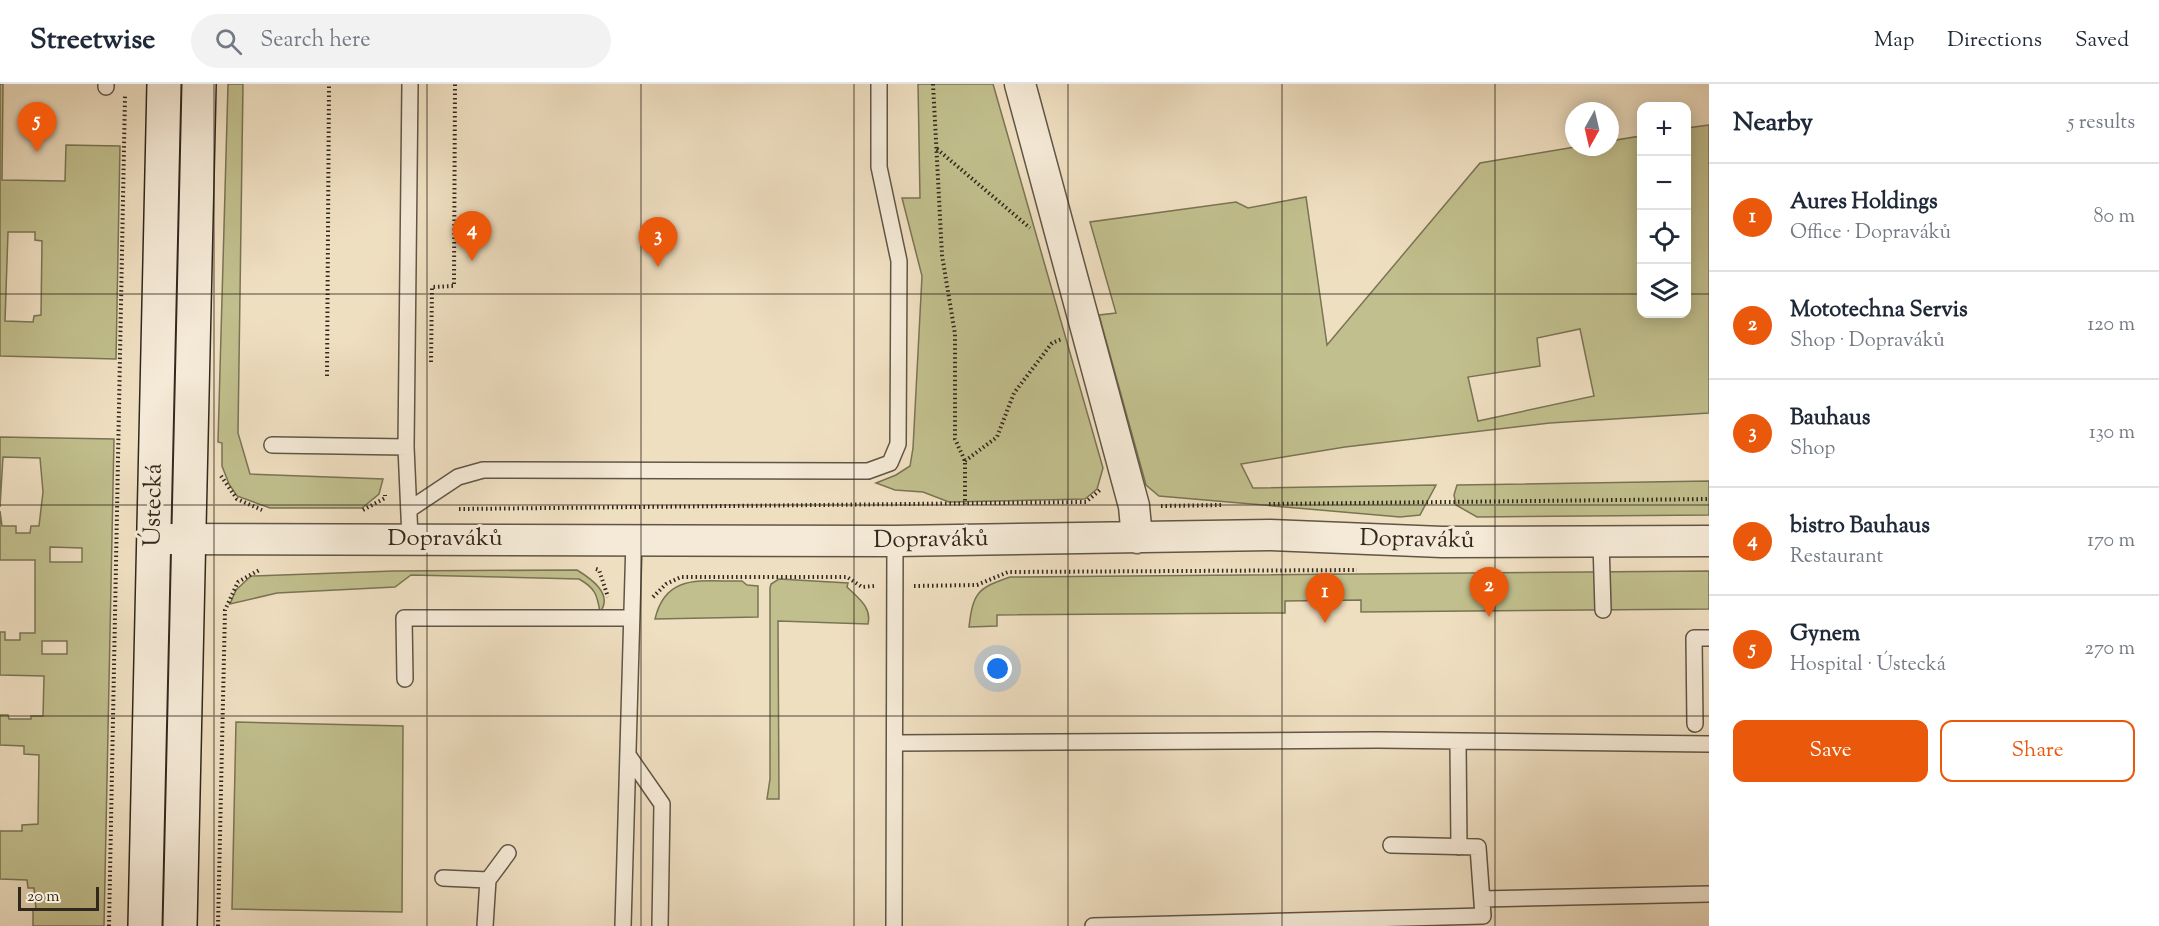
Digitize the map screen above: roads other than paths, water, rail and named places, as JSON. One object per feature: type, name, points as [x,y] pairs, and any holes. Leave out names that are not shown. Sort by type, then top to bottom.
[{"type":"main road","name":"Ústecká","points":[[145,926],[164,84]]},
{"type":"main road","name":"Ústecká","points":[[180,926],[199,84]]},
{"type":"street","points":[[1020,84],[1134,506],[1137,537]]},
{"type":"street","name":"Dopraváků","points":[[153,539],[896,541],[1270,536],[1442,542],[1709,541]]},
{"type":"lane","points":[[410,538],[406,447],[411,84]]},
{"type":"lane","points":[[410,509],[458,477],[483,471],[853,471],[875,469],[890,463],[898,444],[899,261],[879,167],[879,84]]},
{"type":"lane","points":[[272,445],[406,447]]},
{"type":"lane","points":[[623,926],[634,540]]},
{"type":"lane","points":[[894,926],[896,541]]},
{"type":"lane","points":[[1601,542],[1604,610]]},
{"type":"lane","points":[[405,679],[405,618],[631,618]]},
{"type":"lane","points":[[1695,723],[1694,638],[1709,638]]},
{"type":"lane","points":[[896,743],[1378,740],[1458,743],[1709,744]]},
{"type":"lane","points":[[1458,743],[1459,847]]},
{"type":"lane","points":[[628,755],[662,804],[660,926]]},
{"type":"lane","points":[[1094,926],[1483,916],[1478,847],[1391,845]]},
{"type":"lane","points":[[485,926],[488,880],[508,853]]},
{"type":"lane","points":[[443,878],[488,880]]},
{"type":"lane","points":[[1482,899],[1709,894]]},
{"type":"place","name":"Gynem","points":[[37,152]]},
{"type":"place","name":"bistro Bauhaus","points":[[472,261]]},
{"type":"place","name":"Bauhaus","points":[[658,267]]},
{"type":"place","name":"Mototechna Servis","points":[[1489,617]]},
{"type":"place","name":"Aures Holdings","points":[[1325,623]]}]
